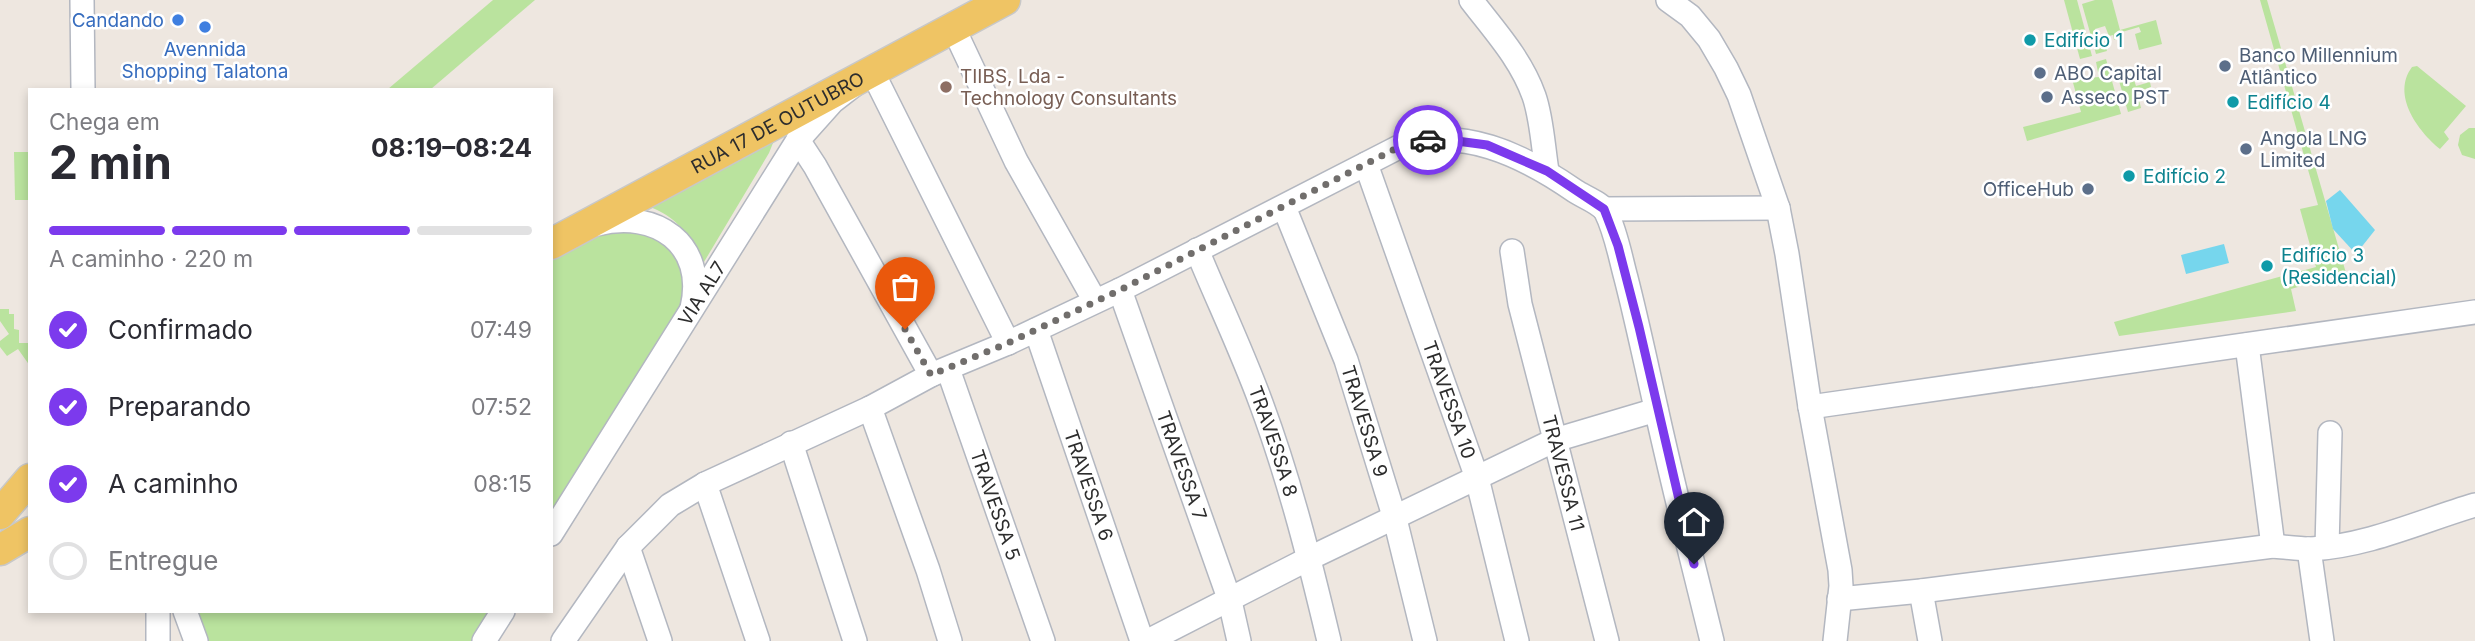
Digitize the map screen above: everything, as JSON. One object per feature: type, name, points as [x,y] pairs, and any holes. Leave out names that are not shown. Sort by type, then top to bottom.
[{"type":"main road","name":"RUA 17 DE OUTUBRO","points":[[561,239],[1005,0]]},
{"type":"main road","points":[[0,514],[28,481]]},
{"type":"main road","points":[[0,550],[28,533]]},
{"type":"street","points":[[82,0],[83,88]]},
{"type":"street","points":[[1471,0],[1506,44],[1527,79],[1536,105],[1547,171]]},
{"type":"street","points":[[1668,0],[1690,16],[1709,39],[1726,68],[1739,95],[1778,208],[1840,570],[1835,641]]},
{"type":"street","points":[[953,27],[1016,161],[1095,301]]},
{"type":"street","points":[[872,71],[1008,343]]},
{"type":"street","name":"VIA AL7","points":[[553,531],[798,140],[832,102],[872,71]]},
{"type":"street","points":[[563,641],[628,547],[670,505],[705,484],[870,408],[939,372],[1120,290],[1415,141],[1442,139],[1487,145],[1547,171],[1604,209],[1778,208]]},
{"type":"street","name":"TRAVESSA 5","points":[[798,140],[939,372],[1043,641]]},
{"type":"street","name":"TRAVESSA 10","points":[[1366,164],[1477,478],[1517,641]]},
{"type":"street","name":"TRAVESSA 9","points":[[1284,207],[1346,360],[1395,519],[1424,641]]},
{"type":"street","points":[[1604,209],[1618,246],[1639,327],[1656,410],[1712,641]]},
{"type":"street","points":[[561,239],[598,223],[616,219],[648,223],[668,232],[682,245],[691,261],[695,288],[691,313]]},
{"type":"street","name":"TRAVESSA 8","points":[[1197,250],[1261,401],[1310,558],[1329,641]]},
{"type":"street","name":"TRAVESSA 11","points":[[1512,251],[1520,304],[1606,641]]},
{"type":"street","name":"TRAVESSA 7","points":[[1120,290],[1230,601],[1239,641]]},
{"type":"street","points":[[1810,407],[2475,312]]},
{"type":"street","name":"TRAVESSA 6","points":[[1036,330],[1142,641]]},
{"type":"street","points":[[2247,345],[2273,546]]},
{"type":"street","points":[[870,408],[928,570],[950,641]]},
{"type":"street","points":[[1149,641],[1310,558],[1555,440],[1656,410]]},
{"type":"street","points":[[2322,641],[2318,548],[2330,433]]},
{"type":"street","points":[[791,443],[855,641]]},
{"type":"street","points":[[705,484],[758,641]]},
{"type":"street","points":[[1839,599],[2273,546],[2318,548],[2367,540],[2475,505]]},
{"type":"street","points":[[628,547],[660,641]]},
{"type":"street","points":[[1921,591],[1930,641]]},
{"type":"street","points":[[158,613],[158,641]]},
{"type":"street","points":[[186,613],[196,641]]},
{"type":"street","points":[[484,641],[502,613]]},
{"type":"green space","points":[[493,0],[535,0],[432,88],[389,88]]},
{"type":"green space","points":[[2064,0],[2077,0],[2092,56],[2080,59]]},
{"type":"green space","points":[[2095,0],[2112,0],[2120,30],[2156,20],[2162,44],[2139,50],[2135,34],[2141,32],[2139,27],[2122,32],[2123,38],[2114,40],[2105,26],[2095,29],[2097,40],[2103,38],[2107,51],[2096,54],[2082,4]]},
{"type":"green space","points":[[2260,0],[2267,0],[2346,273],[2291,289],[2296,311],[2119,336],[2114,322],[2316,267],[2300,209],[2318,205]]},
{"type":"green space","points":[[2106,59],[2121,114],[2027,141],[2023,127],[2081,112],[2072,79],[2099,77],[2096,62]]},
{"type":"green space","points":[[2417,66],[2466,106],[2444,132],[2449,139],[2440,149],[2423,133],[2406,101],[2406,78],[2412,67]]},
{"type":"green space","points":[[2123,72],[2124,76],[2132,74],[2136,86],[2150,82],[2151,87],[2137,92],[2141,108],[2128,112],[2117,74]]},
{"type":"green space","points":[[2469,128],[2475,128],[2475,159],[2462,155],[2458,145],[2460,135]]},
{"type":"green space","points":[[777,133],[769,153],[701,267],[680,226],[664,214],[640,203]]},
{"type":"green space","points":[[14,152],[28,152],[28,200],[15,200]]},
{"type":"green space","points":[[617,227],[656,234],[683,260],[688,296],[553,518],[553,257]]},
{"type":"green space","points":[[0,309],[9,309],[9,314],[14,314],[14,329],[19,330],[19,343],[28,343],[28,363],[18,349],[7,356],[0,347],[0,341],[9,334],[0,321]]},
{"type":"green space","points":[[195,613],[494,613],[475,641],[207,641]]},
{"type":"water","points":[[2340,190],[2375,230],[2356,254],[2333,229],[2326,201]]},
{"type":"water","points":[[2224,244],[2229,263],[2186,274],[2181,255]]},
{"type":"way so far","points":[[905,329],[931,375],[1008,343],[1120,290],[1397,148],[1415,141],[1428,140]]},
{"type":"place","name":"Candando","points":[[178,20]]},
{"type":"place","name":"Avennida Shopping Talatona","points":[[205,27]]},
{"type":"place","name":"Edifício 1","points":[[2030,40]]},
{"type":"place","name":"Banco Millennium Atlântico","points":[[2225,66]]},
{"type":"place","name":"ABO Capital","points":[[2040,73]]},
{"type":"place","name":"TIIBS, Lda - Technology Consultants","points":[[946,87]]},
{"type":"place","name":"Asseco PST","points":[[2047,97]]},
{"type":"place","name":"Edifício 4","points":[[2233,102]]},
{"type":"place","name":"Angola LNG Limited","points":[[2246,149]]},
{"type":"place","name":"Edifício 2","points":[[2129,176]]},
{"type":"place","name":"OfficeHub","points":[[2088,189]]},
{"type":"place","name":"Edifício 3 (Residencial)","points":[[2267,266]]},
{"type":"route","points":[[1428,140],[1465,141],[1509,153],[1547,171],[1604,209],[1618,246],[1639,327],[1656,410],[1694,564]]}]
